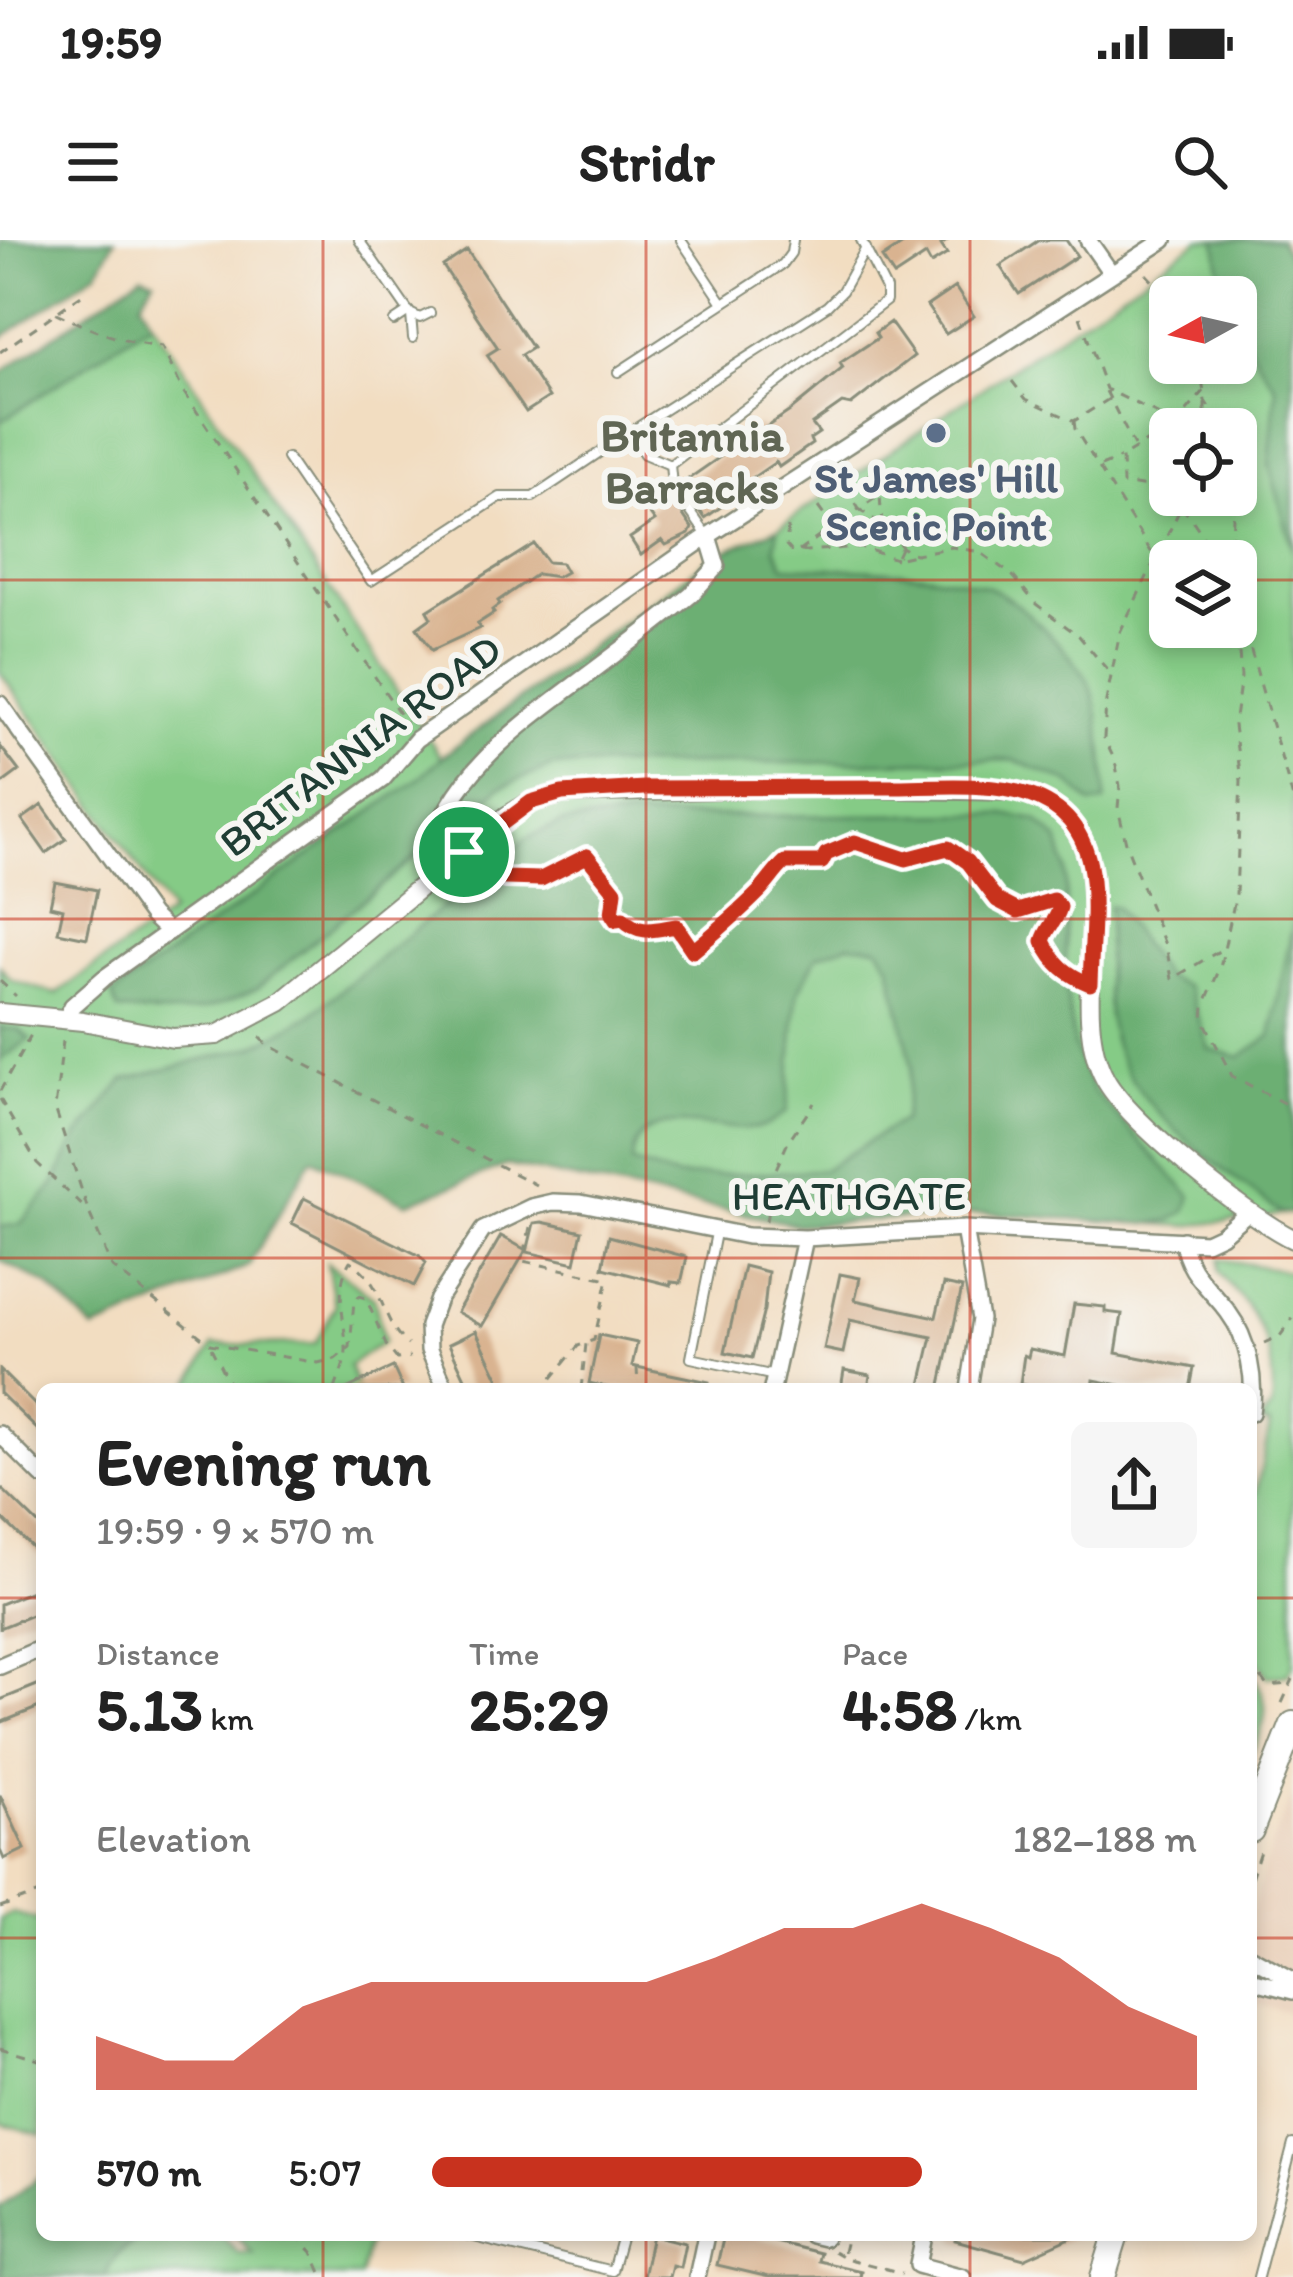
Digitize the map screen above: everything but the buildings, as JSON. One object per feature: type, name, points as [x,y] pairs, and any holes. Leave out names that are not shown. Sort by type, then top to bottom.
[{"type":"main road","points":[[1257,1811],[1286,1717]]},
{"type":"main road","points":[[1103,2277],[1114,2241]]},
{"type":"street","points":[[1088,240],[1111,273]]},
{"type":"street","name":"BRITANNIA ROAD","points":[[65,1025],[72,1006],[104,978],[383,779],[417,740],[708,536],[1164,240]]},
{"type":"street","name":"BRITANNIA ROAD","points":[[436,877],[427,856],[434,830],[476,765],[505,736],[691,596],[717,566],[708,536]]},
{"type":"street","points":[[0,704],[152,916],[169,932]]},
{"type":"street","points":[[0,1012],[65,1025],[194,1038],[246,1023],[280,1002],[531,802],[586,790],[884,787],[1014,791],[1053,804],[1078,831],[1091,874],[1091,1032],[1096,1057],[1117,1097],[1247,1213],[1293,1240]]},
{"type":"street","name":"HEATHGATE","points":[[429,1350],[428,1327],[438,1299],[483,1230],[553,1202],[581,1203],[716,1233],[805,1238],[964,1229],[1214,1239],[1247,1213]]},
{"type":"street","points":[[964,1229],[980,1319],[970,1383]]},
{"type":"street","points":[[779,1376],[805,1238]]},
{"type":"street","points":[[1183,1240],[1190,1267],[1231,1315],[1244,1345],[1250,1383]]},
{"type":"street","points":[[429,1350],[443,1383]]},
{"type":"street","points":[[0,1434],[36,1470]]},
{"type":"street","points":[[0,1666],[36,1651]]},
{"type":"street","points":[[1257,1960],[1293,1980]]},
{"type":"street","points":[[1257,1983],[1293,1991]]},
{"type":"street","points":[[697,2277],[705,2241]]},
{"type":"street","points":[[923,2241],[918,2265],[963,2277]]},
{"type":"lane","points":[[359,240],[410,312],[421,318],[430,313]]},
{"type":"lane","points":[[682,240],[723,303]]},
{"type":"lane","points":[[618,372],[783,264],[794,240]]},
{"type":"lane","points":[[287,458],[370,581],[500,497],[533,497],[827,306],[842,291],[863,244]]},
{"type":"lane","points":[[670,465],[886,301],[886,290],[863,244]]},
{"type":"lane","points":[[394,321],[410,312]]},
{"type":"lane","points":[[410,312],[413,338]]},
{"type":"lane","points":[[630,432],[644,454],[670,465]]},
{"type":"lane","points":[[670,465],[672,485],[708,536]]},
{"type":"lane","points":[[716,1233],[691,1358],[779,1376]]},
{"type":"lane","points":[[1258,2277],[1293,2144]]},
{"type":"lane","points":[[488,2241],[612,2274],[620,2241]]},
{"type":"path","points":[[1135,257],[1149,279]]},
{"type":"path","points":[[0,352],[87,291]]},
{"type":"path","points":[[1071,300],[1109,399],[1135,449]]},
{"type":"path","points":[[56,313],[93,331],[163,347],[183,391],[417,740]]},
{"type":"path","points":[[1012,381],[1026,399],[1074,421],[1149,547]]},
{"type":"path","points":[[1203,384],[1205,408]]},
{"type":"path","points":[[1106,389],[1149,409]]},
{"type":"path","points":[[1190,408],[1204,391]]},
{"type":"path","points":[[1074,421],[1109,399]]},
{"type":"path","points":[[1205,401],[1210,408]]},
{"type":"path","points":[[1100,466],[1149,441]]},
{"type":"path","points":[[1122,458],[1124,484]]},
{"type":"path","points":[[868,474],[880,495],[882,525]]},
{"type":"path","points":[[1112,485],[1149,489]]},
{"type":"path","points":[[846,488],[859,509],[882,525],[901,548],[916,554]]},
{"type":"path","points":[[853,543],[844,527],[848,516],[880,495]]},
{"type":"path","points":[[818,507],[828,524],[853,543],[896,559],[952,547],[980,552],[1079,636],[1111,675]]},
{"type":"path","points":[[798,552],[828,524]]},
{"type":"path","points":[[788,527],[786,545],[792,552],[860,547]]},
{"type":"path","points":[[896,559],[901,548]]},
{"type":"path","points":[[1149,576],[1120,632],[1111,675],[1104,737],[1120,786],[1120,818],[1167,950],[1172,979],[1224,948]]},
{"type":"path","points":[[1239,648],[1241,677],[1234,725],[1241,781],[1236,894],[1216,983],[1204,1005],[1206,1028],[1232,1076],[1293,1108]]},
{"type":"path","points":[[1250,648],[1293,799]]},
{"type":"path","points":[[464,852],[468,865],[505,878],[541,879],[587,856],[615,891],[612,914],[616,920],[655,933],[676,926],[693,951],[734,917],[785,862],[822,862],[826,854],[855,842],[906,859],[948,848],[968,862],[997,900],[1018,911],[1053,900],[1060,907],[1057,921],[1046,929],[1043,941],[1056,964],[1090,984]]},
{"type":"path","points":[[0,1091],[41,1017]]},
{"type":"path","points":[[246,1023],[268,1045],[532,1181],[553,1202]]},
{"type":"path","points":[[65,1025],[55,1108],[112,1267],[210,1344],[229,1383]]},
{"type":"path","points":[[0,1099],[37,1162],[88,1210]]},
{"type":"path","points":[[763,1237],[775,1171],[814,1102]]},
{"type":"path","points":[[535,1206],[523,1261],[608,1279],[594,1340],[585,1342],[548,1383]]},
{"type":"path","points":[[346,1352],[340,1302],[350,1261],[369,1274],[405,1345],[429,1350]]},
{"type":"path","points":[[337,1383],[359,1297],[366,1298],[397,1359],[429,1350]]},
{"type":"path","points":[[1244,1345],[1271,1342],[1293,1318]]},
{"type":"path","points":[[582,1383],[585,1342]]},
{"type":"path","points":[[210,1344],[318,1363],[346,1352]]},
{"type":"path","points":[[637,1367],[638,1383]]},
{"type":"path","points":[[1257,1670],[1268,1686],[1292,1682],[1286,1717]]},
{"type":"path","points":[[0,1907],[36,1894]]},
{"type":"path","points":[[0,2048],[36,2059]]},
{"type":"path","points":[[302,2241],[323,2277]]},
{"type":"path","points":[[846,2241],[845,2258],[916,2277]]},
{"type":"shaded area","points":[[1293,1793],[1293,2014],[1257,2005],[1257,1893]]},
{"type":"green space","points":[[0,240],[115,240],[97,272],[0,339]]},
{"type":"green space","points":[[1199,240],[1280,240],[1293,268],[1293,1213],[1186,1226],[988,1213],[798,1225],[507,1165],[407,1203],[312,1158],[248,1266],[94,1330],[48,1285],[0,1260],[0,966],[11,980],[56,994],[171,913],[0,672],[0,422],[152,321],[441,757],[713,556],[778,528]]},
{"type":"green space","points":[[1216,240],[1280,240],[1292,262],[1293,551],[1269,464],[1276,387],[1257,359],[1257,276],[1221,276]]},
{"type":"green space","points":[[142,275],[154,279],[141,302],[152,321],[0,422],[0,373]]},
{"type":"green space","points":[[778,528],[775,548],[784,566],[961,580],[997,591],[1044,628],[1090,685],[1102,743],[1105,802],[1091,804],[1069,782],[1013,760],[553,766],[499,788],[256,989],[189,1012],[118,1010],[112,995],[422,776],[713,556]]},
{"type":"green space","points":[[1004,814],[1036,820],[1058,840],[1066,869],[1065,982],[1074,1046],[1093,1091],[1191,1196],[1186,1211],[1171,1220],[1147,1224],[987,1213],[798,1225],[507,1165],[407,1203],[312,1158],[248,1266],[94,1330],[48,1285],[0,1260],[0,1227],[20,1224],[54,1185],[76,1139],[124,1080],[255,1046],[312,1014],[528,837],[562,823],[626,817]],"holes":[[[849,944],[878,947],[890,965],[912,1067],[903,1120],[823,1170],[677,1177],[632,1163],[637,1143],[648,1131],[664,1125],[746,1129],[762,1127],[787,1111],[797,994],[817,956]]]},
{"type":"green space","points":[[1109,906],[1116,907],[1165,977],[1188,987],[1209,1049],[1240,1057],[1271,1036],[1293,923],[1293,1213],[1282,1214],[1208,1158],[1137,1088],[1112,1035]]},
{"type":"green space","points":[[0,1028],[18,1029],[30,1039],[0,1060]]},
{"type":"green space","points":[[1220,1259],[1293,1272],[1293,1665],[1288,1674],[1267,1677],[1257,1661],[1257,1488],[1270,1425],[1259,1422],[1272,1407],[1271,1365],[1253,1314],[1219,1271]]},
{"type":"green space","points":[[327,1263],[374,1298],[384,1341],[349,1366],[356,1383],[191,1383],[213,1345],[315,1344],[335,1306]]},
{"type":"green space","points":[[1257,1684],[1265,1705],[1257,1740]]},
{"type":"green space","points":[[13,1913],[36,1919],[36,2133],[0,2123],[0,1919]]},
{"type":"green space","points":[[36,2180],[36,2241],[227,2241],[238,2253],[253,2254],[241,2241],[369,2241],[360,2277],[0,2277],[0,2208]]},
{"type":"green space","points":[[36,2180],[36,2241],[139,2241],[120,2253],[105,2277],[3,2277],[0,2208]]},
{"type":"place","name":"St James' Hill Scenic Point","points":[[936,433]]},
{"type":"district","name":"Britannia Barracks","points":[[692,461]]},
{"type":"route","points":[[884,787],[1014,791],[1053,804],[1068,817],[1087,851],[1092,895],[1090,984],[1056,964],[1043,941],[1046,929],[1057,921],[1060,907],[1053,900],[1018,911],[997,900],[968,862],[948,848],[906,859],[855,842],[826,854],[822,862],[785,862],[734,917],[693,951],[676,926],[655,933],[616,920],[612,914],[615,891],[587,856],[541,879],[505,878],[478,872],[468,865],[464,852],[531,802],[586,790],[884,787]]}]
